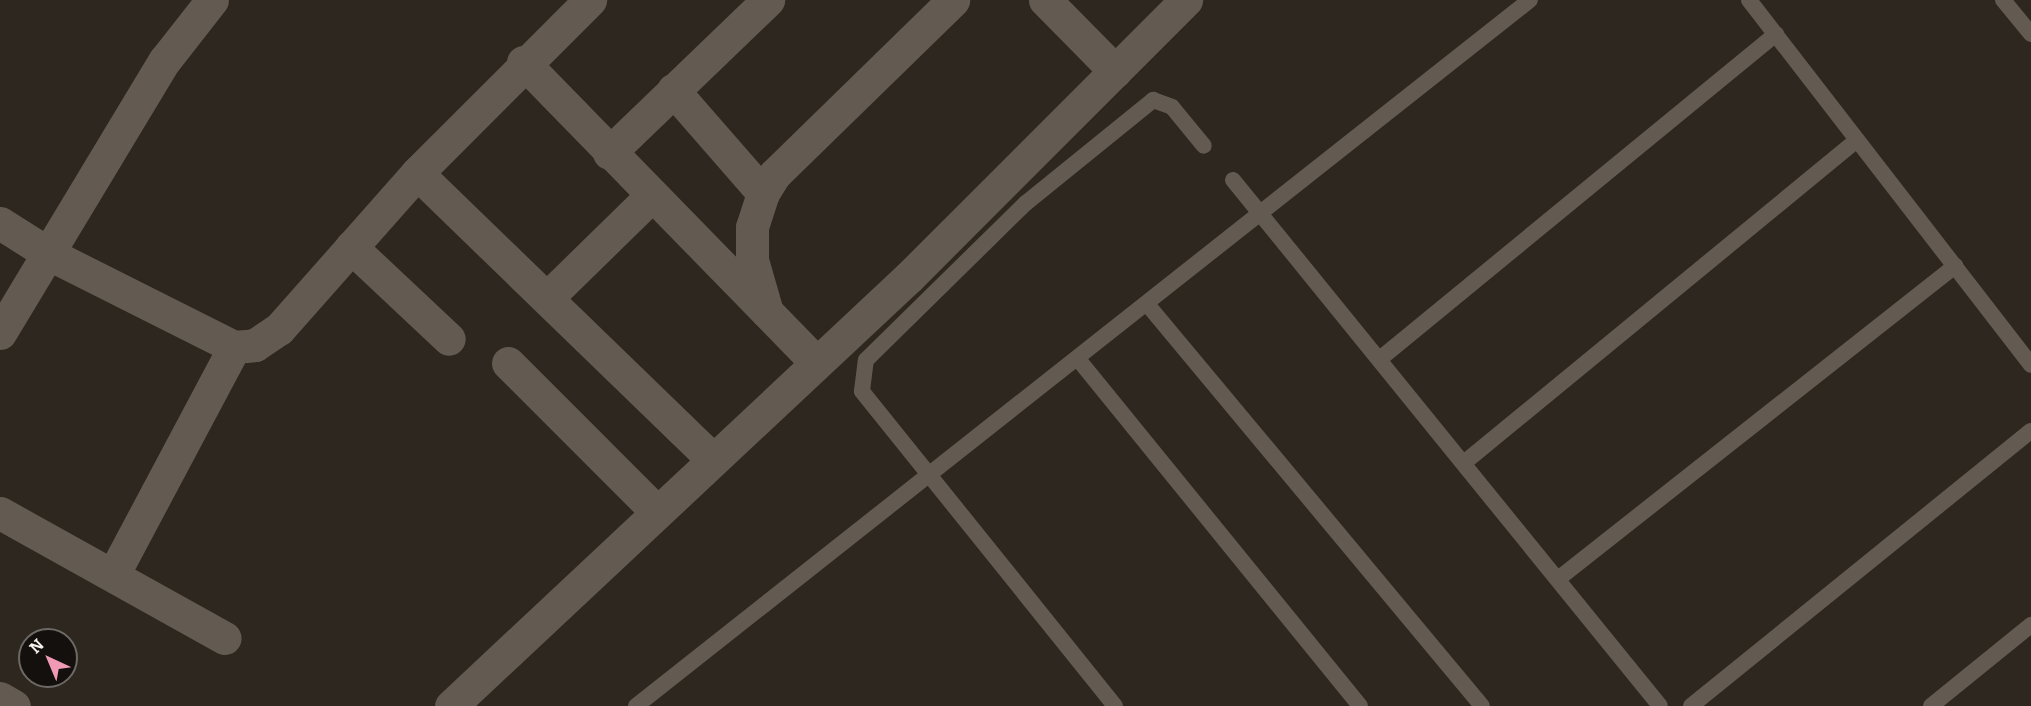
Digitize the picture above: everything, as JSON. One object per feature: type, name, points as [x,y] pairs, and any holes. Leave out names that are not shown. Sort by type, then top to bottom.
[{"type":"street","points":[[0,333],[165,60],[212,0]]},
{"type":"street","points":[[0,223],[49,254],[234,347],[255,345],[279,329],[417,173],[523,62],[590,0]]},
{"type":"street","points":[[609,153],[768,0]]},
{"type":"street","points":[[768,317],[752,260],[752,227],[763,193],[775,174],[953,0]]},
{"type":"street","points":[[1045,0],[1115,71]]},
{"type":"street","points":[[451,706],[816,362],[1186,0]]},
{"type":"street","points":[[523,62],[650,197],[768,317],[816,362]]},
{"type":"street","points":[[673,90],[763,193]]},
{"type":"street","points":[[417,173],[548,297],[713,460]]},
{"type":"street","points":[[548,297],[650,197]]},
{"type":"street","points":[[351,247],[449,339]]},
{"type":"street","points":[[113,575],[234,347]]},
{"type":"street","points":[[508,363],[657,512]]},
{"type":"street","points":[[0,513],[225,638]]},
{"type":"street","points":[[0,698],[14,706]]},
{"type":"lane","points":[[636,706],[933,477],[1530,0]]},
{"type":"lane","points":[[1749,0],[2031,365]]},
{"type":"lane","points":[[2003,0],[2031,34]]},
{"type":"lane","points":[[1381,358],[1776,34]]},
{"type":"lane","points":[[1114,706],[862,391],[866,360],[1026,203],[1153,100],[1172,107],[1204,146]]},
{"type":"lane","points":[[1465,462],[1857,140]]},
{"type":"lane","points":[[1233,180],[1381,358],[1660,706]]},
{"type":"lane","points":[[1558,579],[1955,266]]},
{"type":"lane","points":[[1148,304],[1482,706]]},
{"type":"lane","points":[[1078,359],[1360,706]]},
{"type":"lane","points":[[1691,706],[2031,431]]},
{"type":"lane","points":[[1931,706],[2031,625]]}]
